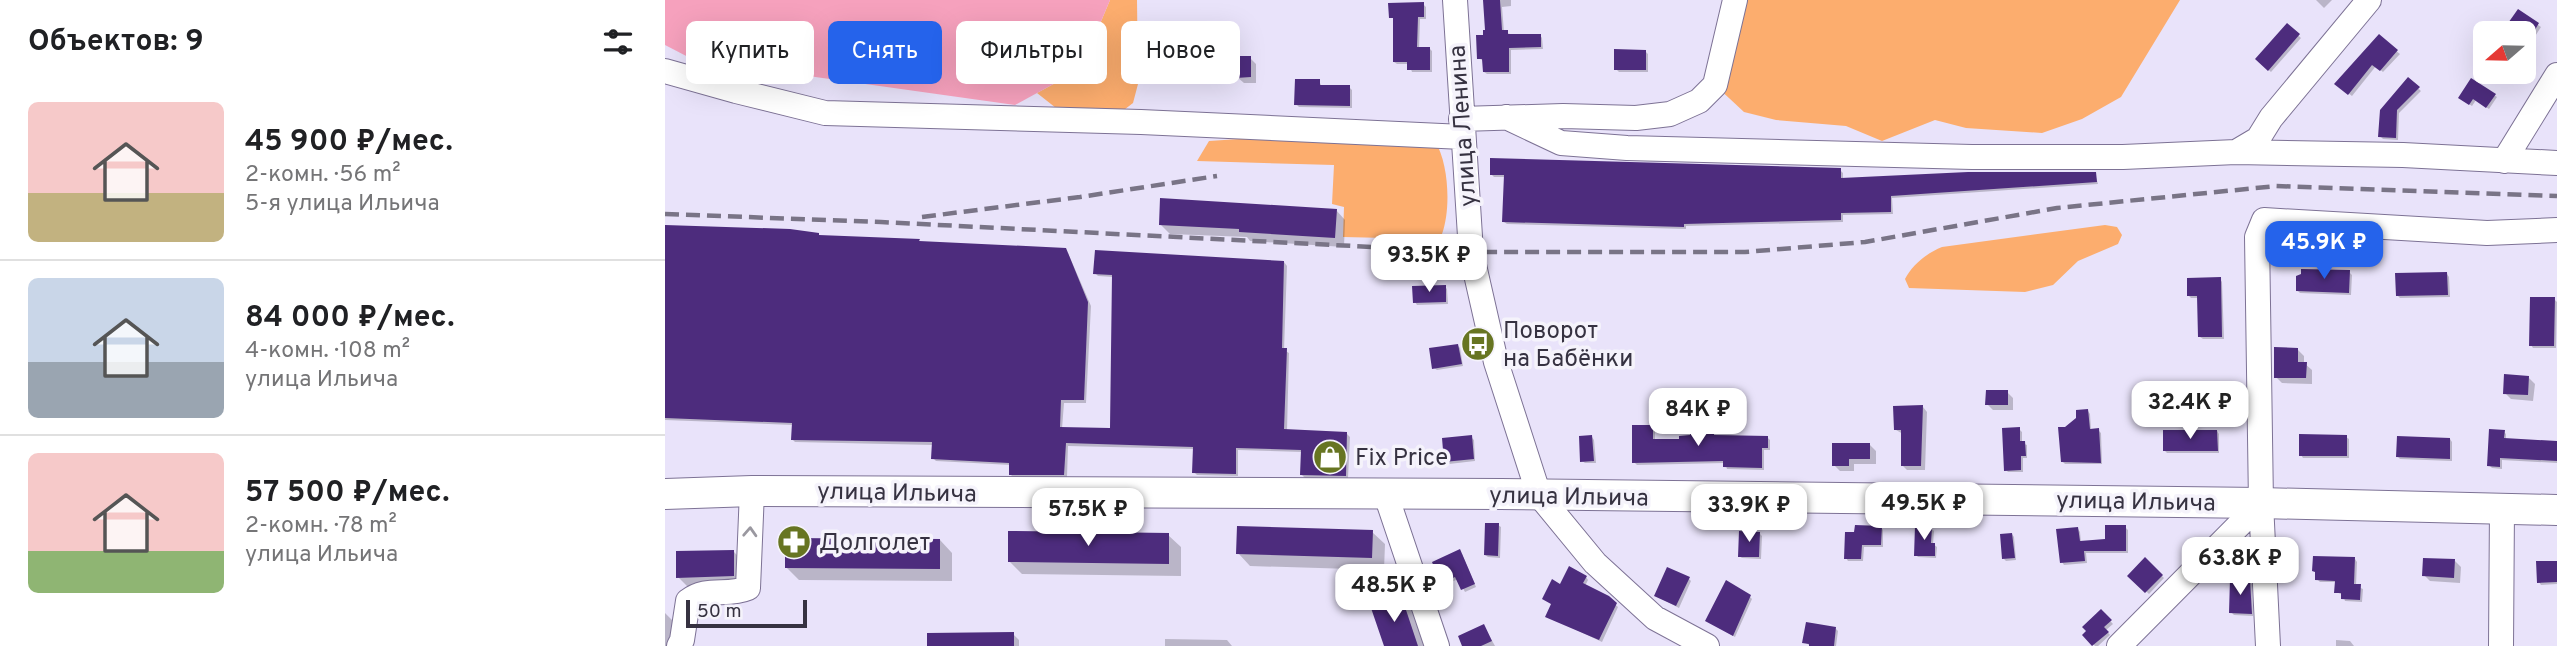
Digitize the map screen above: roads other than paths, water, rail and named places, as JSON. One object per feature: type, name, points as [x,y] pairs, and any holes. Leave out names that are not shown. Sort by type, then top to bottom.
[{"type":"main road","name":"улица Ильича","points":[[665,494],[752,491],[1539,495],[2261,503],[2557,510]]},
{"type":"street","name":"улица Ленина","points":[[1454,0],[1471,252],[1496,362],[1539,495]]},
{"type":"street","points":[[665,71],[825,113],[1462,128],[1506,117],[1636,118],[1671,114],[1699,101],[1715,85],[1735,0]]},
{"type":"street","points":[[2237,152],[2257,139],[2271,118],[2369,0]]},
{"type":"street","points":[[2504,161],[2557,75]]},
{"type":"street","points":[[1506,117],[1561,143],[1627,148],[1999,157],[2123,157],[2237,152],[2403,155],[2557,163]]},
{"type":"street","points":[[2268,646],[2261,503],[2257,237],[2265,220],[2487,233],[2557,230]]},
{"type":"street","points":[[679,646],[688,601],[698,592],[739,592],[748,587],[752,491]]},
{"type":"street","points":[[1386,495],[1437,646]]},
{"type":"street","points":[[1539,495],[1595,563],[1655,618],[1707,646]]},
{"type":"street","points":[[2119,646],[2261,503]]},
{"type":"street","points":[[2501,646],[2502,508]]},
{"type":"railway","points":[[922,217],[1217,176]]},
{"type":"railway","points":[[665,214],[881,222],[1471,252],[1745,252],[1865,242],[2057,208],[2276,186],[2557,196]]},
{"type":"place","name":"Поворот на Бабёнки","points":[[1478,344]]},
{"type":"place","name":"Fix Price","points":[[1330,457]]},
{"type":"place","name":"Долголет","points":[[794,542]]}]
